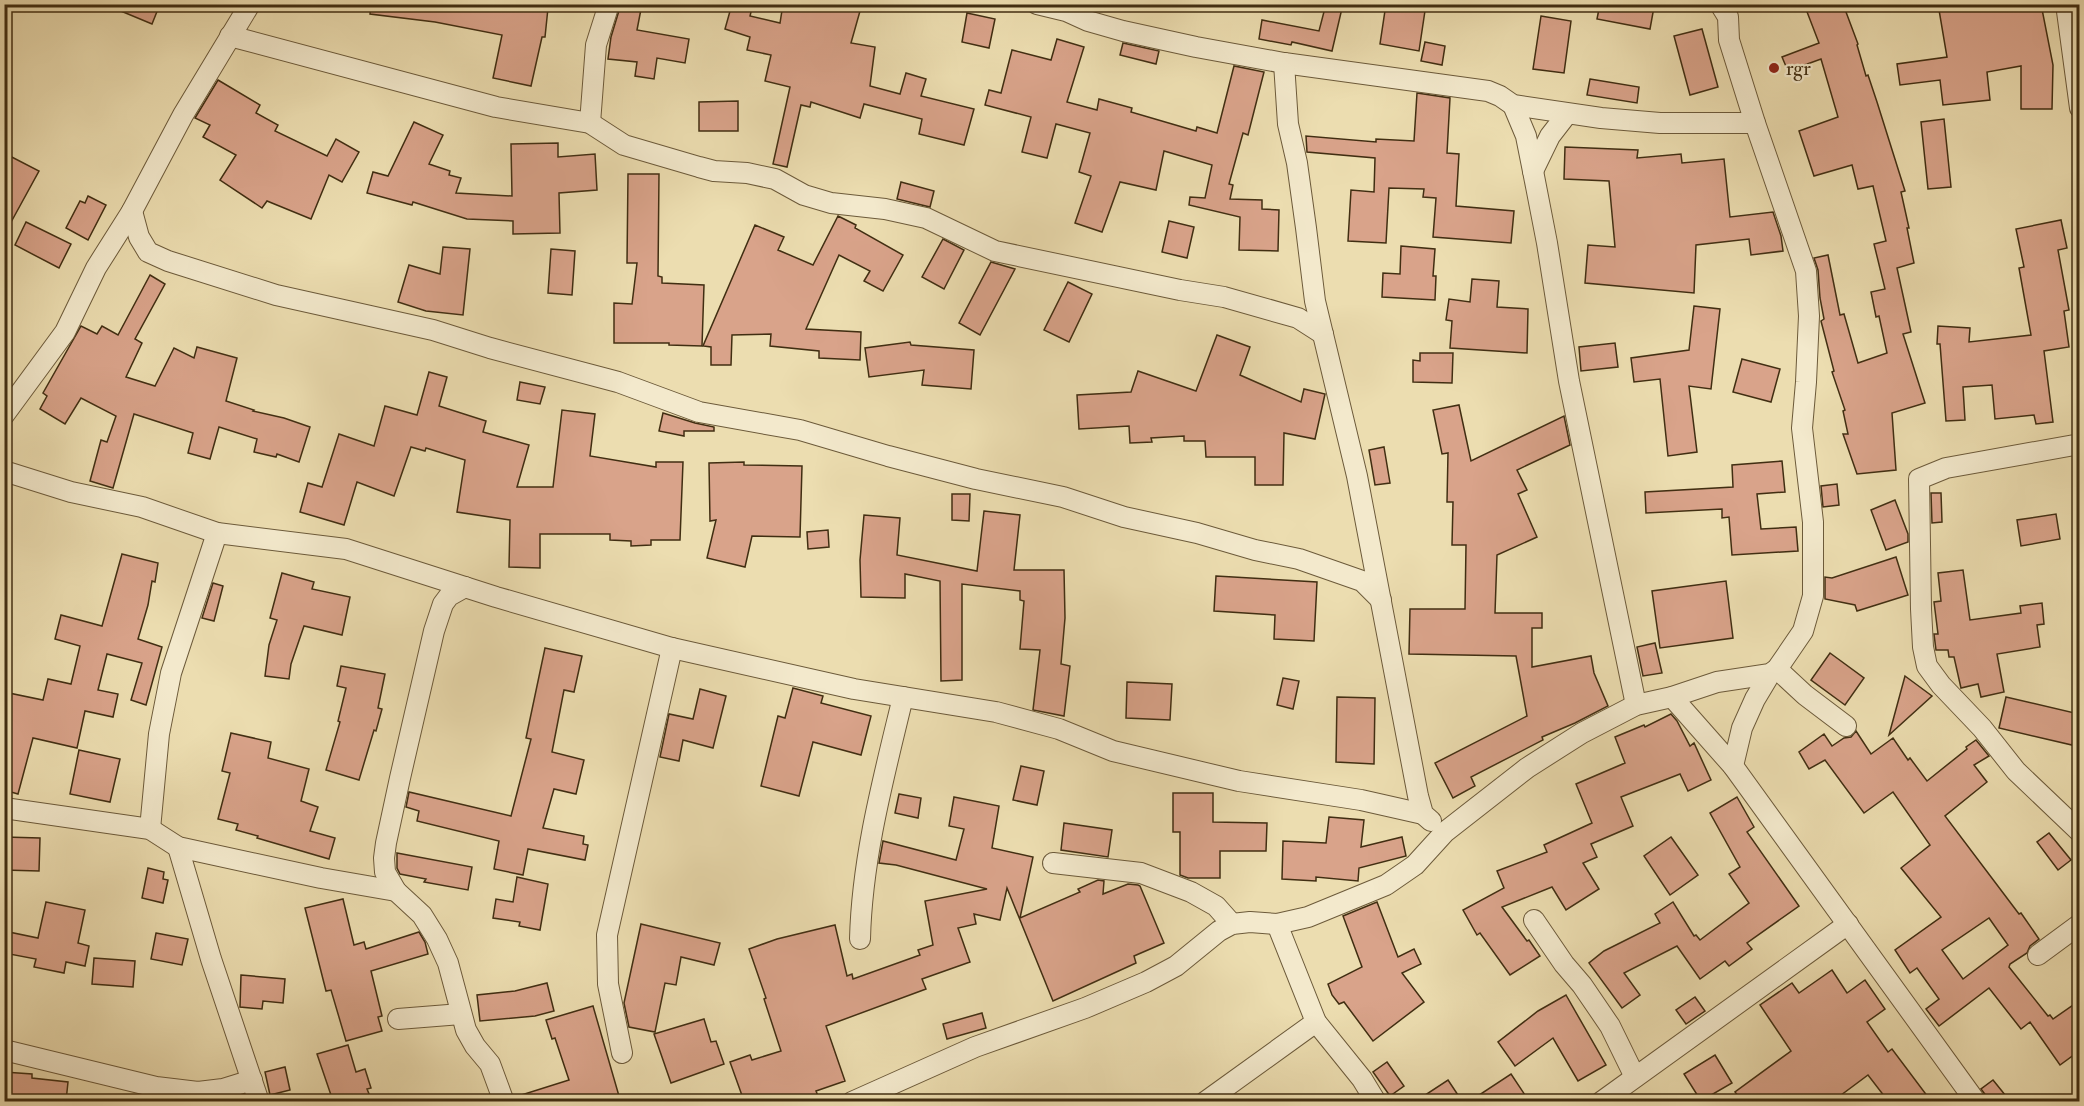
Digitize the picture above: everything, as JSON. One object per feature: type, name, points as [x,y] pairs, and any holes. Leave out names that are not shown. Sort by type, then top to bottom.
[{"type":"street","points":[[4,415],[65,332],[96,268],[132,212],[183,115],[250,4]]},
{"type":"street","points":[[590,123],[596,45],[609,4]]},
{"type":"street","points":[[1037,4],[1067,8],[1088,21],[1123,31],[1284,63],[1488,91],[1513,105],[1567,114],[1660,123],[1755,123]]},
{"type":"street","points":[[2066,4],[2079,108]]},
{"type":"street","points":[[1728,9],[1730,40],[1755,123],[1806,271],[1809,316],[1802,428],[1814,522],[1813,596],[1803,631],[1755,699],[1742,728],[1733,766]]},
{"type":"street","points":[[230,36],[496,107],[590,123],[624,145],[699,167],[775,179],[804,195],[831,203],[885,208],[926,218],[995,251],[1169,288],[1224,297],[1298,318],[1323,334]]},
{"type":"street","points":[[1284,63],[1288,124],[1305,217],[1315,301],[1357,476],[1423,814]]},
{"type":"street","points":[[1513,105],[1526,136],[1547,243],[1569,381],[1636,705]]},
{"type":"street","points":[[1533,171],[1550,136],[1567,114]]},
{"type":"street","points":[[132,212],[139,237],[148,252],[168,261],[276,295],[433,330],[490,348],[618,382],[699,412],[800,430],[976,479],[1063,497],[1124,516],[1197,532],[1255,550],[1299,559],[1362,581],[1381,600]]},
{"type":"street","points":[[1298,318],[1315,301]]},
{"type":"street","points":[[2079,444],[1946,468],[1919,479],[1921,609],[1923,647],[1927,666],[1941,685],[1982,728],[2016,771],[2079,832]]},
{"type":"street","points":[[4,471],[71,492],[142,507],[217,532],[346,549],[672,648],[843,687],[996,712],[1059,729],[1113,751],[1239,781],[1361,800],[1423,814],[1445,832]]},
{"type":"street","points":[[150,829],[159,734],[171,673],[217,532]]},
{"type":"street","points":[[465,587],[449,596],[442,604],[434,631],[400,778],[384,858],[385,872],[396,891],[422,915],[437,939],[448,963],[466,1030],[475,1046],[490,1064],[504,1101]]},
{"type":"street","points":[[622,1053],[608,984],[607,935],[672,648]]},
{"type":"street","points":[[852,1101],[975,1047],[1085,1008],[1146,982],[1176,966],[1232,924],[1250,922],[1277,924],[1308,917],[1386,885],[1415,865],[1445,832],[1527,768],[1582,733],[1636,705],[1672,697],[1717,682],[1774,672],[1846,726]]},
{"type":"street","points":[[860,939],[863,887],[878,806],[903,697]]},
{"type":"street","points":[[1672,697],[1733,766],[1976,1101]]},
{"type":"street","points":[[4,808],[150,829],[178,847],[321,878],[396,891]]},
{"type":"street","points":[[178,847],[259,1101]]},
{"type":"street","points":[[1053,863],[1141,873],[1191,892],[1216,906],[1232,924]]},
{"type":"street","points":[[1534,920],[1610,1026],[1635,1077]]},
{"type":"street","points":[[1277,924],[1316,1022],[1362,1079],[1376,1101]]},
{"type":"street","points":[[1601,1101],[1848,924]]},
{"type":"street","points":[[2038,955],[2079,924]]},
{"type":"street","points":[[398,1019],[461,1014]]},
{"type":"street","points":[[1205,1101],[1316,1022]]},
{"type":"street","points":[[4,1050],[156,1087],[198,1092],[224,1089],[252,1080]]},
{"type":"building","points":[[104,4],[160,4],[152,24]]},
{"type":"building","points":[[371,4],[521,4],[548,8],[545,37],[542,37],[531,86],[493,78],[502,35],[435,22],[370,14]]},
{"type":"building","points":[[621,4],[642,4],[637,30],[689,39],[685,63],[657,58],[654,79],[635,76],[637,62],[608,59],[611,37]]},
{"type":"building","points":[[732,4],[753,4],[750,16],[780,23],[783,4],[862,4],[851,43],[875,47],[870,86],[900,94],[906,73],[926,79],[921,96],[974,109],[964,145],[919,134],[922,119],[864,104],[860,118],[811,102],[810,107],[801,105],[787,167],[773,164],[790,87],[765,81],[771,55],[747,50],[750,37],[725,29]]},
{"type":"building","points":[[1326,4],[1343,4],[1332,51],[1292,42],[1291,45],[1259,39],[1262,20],[1319,31]]},
{"type":"building","points":[[1386,4],[1426,4],[1419,51],[1380,44]]},
{"type":"building","points":[[1600,4],[1644,4],[1654,7],[1650,29],[1597,19]]},
{"type":"building","points":[[1804,4],[1843,4],[1905,191],[1901,192],[1914,263],[1897,268],[1911,332],[1903,334],[1925,403],[1892,413],[1896,470],[1857,474],[1843,434],[1848,434],[1843,411],[1845,410],[1832,372],[1834,371],[1821,321],[1824,319],[1818,270],[1814,258],[1828,255],[1840,315],[1844,314],[1858,363],[1887,353],[1871,292],[1885,289],[1874,244],[1886,241],[1873,186],[1858,189],[1852,165],[1814,176],[1799,131],[1838,117],[1821,59],[1788,71],[1782,57],[1819,43]]},
{"type":"building","points":[[1938,4],[2041,4],[2053,65],[2052,109],[2021,109],[2021,66],[1987,72],[1990,100],[1943,105],[1940,80],[1900,85],[1897,64],[1947,57]]},
{"type":"building","points":[[967,13],[995,19],[989,48],[962,42]]},
{"type":"building","points":[[1541,16],[1571,21],[1564,73],[1533,69]]},
{"type":"building","points":[[1702,29],[1718,87],[1690,95],[1674,36]]},
{"type":"building","points":[[1057,39],[1084,47],[1067,102],[1097,110],[1099,99],[1132,108],[1131,112],[1196,131],[1197,127],[1217,133],[1234,66],[1264,72],[1248,135],[1243,133],[1229,184],[1233,185],[1230,199],[1262,200],[1262,209],[1279,210],[1278,251],[1239,250],[1240,217],[1189,205],[1190,197],[1205,198],[1212,165],[1164,151],[1156,190],[1120,182],[1102,232],[1075,223],[1091,176],[1079,172],[1090,133],[1056,124],[1047,158],[1022,152],[1031,117],[985,105],[989,90],[1001,93],[1012,50],[1051,60]]},
{"type":"building","points":[[1425,42],[1445,46],[1442,65],[1421,61]]},
{"type":"building","points":[[1123,43],[1159,51],[1156,64],[1120,55]]},
{"type":"building","points":[[1590,79],[1639,87],[1637,103],[1587,95]]},
{"type":"building","points":[[218,80],[260,105],[256,113],[278,125],[275,131],[327,156],[336,139],[359,152],[342,182],[329,175],[311,219],[267,201],[262,208],[220,180],[236,155],[203,137],[210,125],[195,118]]},
{"type":"building","points":[[1417,93],[1450,98],[1447,153],[1459,154],[1456,206],[1514,211],[1511,243],[1433,237],[1436,198],[1423,197],[1424,189],[1389,188],[1386,243],[1348,241],[1351,190],[1374,192],[1375,158],[1307,152],[1306,136],[1376,142],[1376,139],[1414,141]]},
{"type":"building","points":[[738,101],[738,131],[699,131],[699,102]]},
{"type":"building","points":[[1944,119],[1951,187],[1928,189],[1921,122]]},
{"type":"building","points":[[414,122],[443,135],[429,164],[450,171],[449,175],[461,178],[456,193],[512,196],[511,144],[558,143],[558,157],[595,154],[597,190],[559,193],[560,233],[513,234],[513,221],[467,219],[413,202],[412,205],[367,193],[373,172],[388,176]]},
{"type":"building","points":[[1565,147],[1638,150],[1637,158],[1681,154],[1682,163],[1724,159],[1730,217],[1773,212],[1783,251],[1751,255],[1749,239],[1696,245],[1694,293],[1585,283],[1588,245],[1615,247],[1609,181],[1564,179]]},
{"type":"building","points":[[4,153],[39,171],[4,235]]},
{"type":"building","points":[[628,174],[659,174],[658,276],[662,277],[662,283],[704,285],[702,346],[669,345],[669,343],[614,343],[614,303],[632,304],[637,263],[627,263]]},
{"type":"building","points":[[901,182],[934,191],[930,207],[897,199]]},
{"type":"building","points":[[88,196],[106,205],[88,240],[66,228],[80,201],[85,203]]},
{"type":"building","points":[[838,216],[903,255],[883,291],[864,281],[870,271],[839,255],[806,329],[861,332],[860,360],[819,358],[819,351],[770,346],[771,334],[732,335],[731,365],[711,365],[711,347],[703,346],[755,225],[784,237],[778,250],[813,265]]},
{"type":"building","points":[[2061,220],[2067,248],[2058,250],[2069,310],[2064,311],[2069,347],[2044,351],[2053,422],[2036,424],[2034,415],[1995,419],[1992,385],[1963,387],[1965,420],[1946,421],[1940,344],[1937,344],[1938,326],[1970,328],[1969,342],[2031,335],[2019,268],[2024,267],[2016,229]]},
{"type":"building","points":[[1169,221],[1194,227],[1187,258],[1162,252]]},
{"type":"building","points":[[26,222],[71,244],[59,268],[15,245]]},
{"type":"building","points":[[943,239],[964,250],[944,289],[922,277]]},
{"type":"building","points":[[1401,246],[1435,249],[1433,276],[1436,276],[1435,300],[1382,297],[1383,273],[1400,274]]},
{"type":"building","points":[[443,247],[470,249],[463,315],[426,311],[398,302],[409,265],[440,274]]},
{"type":"building","points":[[551,249],[575,251],[572,295],[548,293]]},
{"type":"building","points":[[991,262],[1015,269],[980,335],[959,323]]},
{"type":"building","points":[[150,275],[165,284],[135,339],[142,343],[126,377],[155,386],[174,348],[194,358],[197,347],[237,358],[226,401],[310,427],[299,462],[277,454],[276,457],[254,452],[257,439],[219,427],[210,459],[188,453],[193,433],[134,414],[113,488],[90,481],[101,440],[107,442],[116,416],[81,398],[65,424],[40,409],[47,396],[43,393],[81,326],[97,334],[102,326],[118,335]]},
{"type":"building","points":[[1472,279],[1499,281],[1497,307],[1528,309],[1527,353],[1450,348],[1452,321],[1446,320],[1449,299],[1470,302]]},
{"type":"building","points":[[1068,282],[1092,294],[1069,342],[1044,330]]},
{"type":"building","points":[[1694,306],[1720,309],[1711,389],[1689,386],[1697,452],[1668,456],[1660,379],[1634,382],[1631,358],[1689,350]]},
{"type":"building","points":[[1217,335],[1250,347],[1240,375],[1301,402],[1304,389],[1325,394],[1315,439],[1284,433],[1283,485],[1255,485],[1255,457],[1206,457],[1205,441],[1184,441],[1184,436],[1151,438],[1152,442],[1130,443],[1129,426],[1079,429],[1077,395],[1131,392],[1138,371],[1196,391]]},
{"type":"building","points":[[910,342],[911,345],[974,350],[971,389],[922,385],[924,370],[869,377],[865,348]]},
{"type":"building","points":[[1615,343],[1618,367],[1581,371],[1579,347]]},
{"type":"building","points":[[1420,353],[1453,353],[1452,383],[1413,382],[1413,360],[1420,361]]},
{"type":"building","points":[[1742,359],[1780,369],[1771,402],[1733,392]]},
{"type":"building","points":[[429,372],[447,377],[439,406],[486,421],[483,432],[529,445],[517,487],[553,487],[562,410],[595,414],[590,456],[656,467],[656,462],[683,462],[680,540],[651,540],[651,545],[631,546],[631,541],[610,540],[610,534],[540,534],[540,568],[509,567],[510,520],[457,512],[465,460],[426,448],[425,451],[411,447],[394,496],[357,482],[344,525],[300,512],[308,483],[322,487],[339,434],[374,446],[385,406],[417,415]]},
{"type":"building","points":[[520,382],[545,387],[540,404],[517,400]]},
{"type":"building","points":[[1459,405],[1471,461],[1564,416],[1570,445],[1517,470],[1527,490],[1518,494],[1537,537],[1497,555],[1495,613],[1542,613],[1542,628],[1532,628],[1532,667],[1591,656],[1594,673],[1608,706],[1542,737],[1543,740],[1471,777],[1475,786],[1453,798],[1435,763],[1527,716],[1516,656],[1409,654],[1410,609],[1465,609],[1466,545],[1452,545],[1453,502],[1447,502],[1448,453],[1442,454],[1433,410]]},
{"type":"building","points":[[663,413],[714,427],[714,431],[684,431],[684,436],[659,431]]},
{"type":"building","points":[[1384,447],[1390,483],[1375,485],[1369,450]]},
{"type":"building","points":[[1782,461],[1785,492],[1757,494],[1761,529],[1796,527],[1798,551],[1732,555],[1729,517],[1722,518],[1722,509],[1646,513],[1645,492],[1733,487],[1732,465]]},
{"type":"building","points":[[744,462],[744,465],[802,466],[800,537],[752,536],[745,567],[707,558],[716,520],[710,521],[709,463]]},
{"type":"building","points":[[1837,484],[1839,505],[1823,507],[1821,486]]},
{"type":"building","points":[[1931,493],[1941,493],[1942,522],[1932,523]]},
{"type":"building","points":[[952,494],[970,494],[969,521],[952,520]]},
{"type":"building","points":[[1895,500],[1908,534],[1908,542],[1886,550],[1871,510]]},
{"type":"building","points":[[984,511],[1020,515],[1014,570],[1064,570],[1065,618],[1061,664],[1070,666],[1064,716],[1033,710],[1040,650],[1020,649],[1024,601],[1020,600],[1020,591],[962,584],[962,680],[941,681],[940,581],[905,574],[905,598],[861,597],[860,560],[864,515],[900,518],[897,555],[977,571]]},
{"type":"building","points":[[2056,514],[2060,539],[2021,546],[2017,520]]},
{"type":"building","points":[[828,530],[829,547],[808,549],[807,532]]},
{"type":"building","points":[[122,554],[158,563],[155,582],[152,581],[138,639],[162,647],[146,705],[131,700],[142,663],[107,654],[98,690],[118,694],[113,717],[85,711],[77,748],[33,738],[18,794],[4,790],[4,692],[43,700],[48,679],[71,684],[80,646],[55,639],[61,615],[102,626]]},
{"type":"building","points":[[1896,557],[1908,595],[1857,611],[1855,605],[1825,599],[1825,577],[1832,578]]},
{"type":"building","points":[[1963,570],[1970,620],[2021,613],[2020,606],[2042,603],[2044,624],[2037,625],[2040,647],[1997,654],[2004,692],[1981,697],[1978,684],[1961,688],[1954,657],[1949,657],[1948,650],[1936,650],[1934,634],[1938,634],[1934,602],[1941,601],[1938,573]]},
{"type":"building","points":[[282,573],[314,582],[312,589],[350,597],[342,635],[304,626],[291,664],[289,679],[265,676],[269,645],[277,620],[270,618]]},
{"type":"building","points":[[1216,576],[1317,582],[1314,641],[1274,639],[1275,615],[1214,611]]},
{"type":"building","points":[[1726,581],[1733,638],[1660,648],[1652,591]]},
{"type":"building","points":[[213,583],[223,586],[214,621],[202,618]]},
{"type":"building","points":[[1655,643],[1662,673],[1643,676],[1637,647]]},
{"type":"building","points":[[545,648],[582,656],[574,692],[564,690],[552,752],[584,760],[576,794],[554,789],[543,828],[584,836],[583,844],[588,845],[585,860],[528,849],[523,875],[494,869],[499,841],[417,821],[419,811],[406,807],[409,792],[511,816],[531,739],[526,738]]},
{"type":"building","points":[[1830,653],[1864,678],[1845,705],[1811,680]]},
{"type":"building","points":[[341,666],[385,674],[378,708],[382,709],[359,780],[326,770],[340,722],[338,721],[346,688],[337,686]]},
{"type":"building","points":[[1905,676],[1932,696],[1889,735]]},
{"type":"building","points":[[1283,678],[1299,681],[1293,709],[1277,705]]},
{"type":"building","points":[[1127,682],[1172,684],[1170,720],[1126,718]]},
{"type":"building","points":[[793,688],[823,696],[821,703],[871,716],[861,755],[813,742],[799,796],[761,786],[778,716],[785,718]]},
{"type":"building","points":[[700,689],[726,696],[713,748],[683,740],[679,761],[660,757],[669,714],[693,719]]},
{"type":"building","points":[[1337,697],[1375,698],[1374,764],[1336,762]]},
{"type":"building","points":[[2006,697],[2079,714],[2079,740],[2074,739],[2072,745],[1999,728]]},
{"type":"building","points":[[1671,714],[1690,746],[1694,743],[1711,780],[1688,791],[1680,774],[1621,797],[1633,826],[1591,844],[1597,857],[1583,863],[1599,889],[1566,910],[1552,887],[1502,907],[1540,956],[1510,975],[1480,933],[1477,935],[1463,910],[1504,888],[1497,871],[1547,852],[1544,845],[1592,823],[1576,784],[1625,763],[1615,737],[1644,725],[1645,727]]},
{"type":"building","points":[[1856,731],[1871,754],[1893,738],[1908,760],[1910,758],[1927,781],[1976,740],[1989,756],[1974,765],[1987,782],[1945,816],[2039,939],[2030,946],[2027,953],[2009,967],[2048,1016],[2050,1015],[2053,1019],[2079,1001],[2079,1051],[2060,1065],[2030,1022],[2021,1029],[1989,988],[1939,1026],[1926,1009],[1939,999],[1917,968],[1910,973],[1895,950],[1941,917],[1901,868],[1930,845],[1893,792],[1864,813],[1825,760],[1809,769],[1799,752],[1824,734],[1832,746],[1844,738],[1851,737]],"holes":[[[1989,918],[2008,945],[1963,979],[1942,950]]]},
{"type":"building","points":[[231,733],[271,742],[268,758],[309,769],[301,801],[318,807],[310,831],[335,838],[329,859],[257,838],[258,836],[236,830],[238,824],[218,819],[230,773],[222,771]]},
{"type":"building","points":[[79,750],[120,759],[110,802],[70,794]]},
{"type":"building","points":[[1021,766],[1044,771],[1037,805],[1013,800]]},
{"type":"building","points":[[1173,793],[1213,793],[1213,822],[1267,823],[1266,851],[1220,851],[1220,878],[1188,878],[1180,875],[1180,832],[1173,832]]},
{"type":"building","points":[[899,794],[921,798],[918,818],[895,813]]},
{"type":"building","points":[[954,797],[999,806],[992,848],[1033,857],[1020,918],[1080,892],[1078,889],[1098,880],[1104,881],[1103,894],[1128,884],[1138,885],[1164,943],[1134,956],[1136,963],[1053,1001],[1007,888],[1000,920],[974,914],[976,924],[958,928],[970,962],[922,979],[926,989],[826,1026],[845,1081],[816,1091],[820,1101],[744,1101],[730,1062],[750,1055],[752,1060],[781,1051],[749,949],[777,939],[835,925],[847,976],[852,974],[853,979],[920,955],[918,950],[933,945],[925,901],[987,889],[896,865],[879,863],[883,841],[956,860],[964,829],[949,826]]},
{"type":"building","points":[[1737,797],[1754,827],[1747,832],[1799,906],[1747,943],[1752,949],[1729,966],[1725,961],[1700,979],[1677,946],[1624,973],[1640,995],[1622,1008],[1589,963],[1604,951],[1660,923],[1655,914],[1673,902],[1694,936],[1696,935],[1700,940],[1749,903],[1729,874],[1740,867],[1710,813]]},
{"type":"building","points":[[1329,817],[1364,820],[1361,847],[1402,837],[1406,856],[1359,868],[1358,881],[1316,877],[1316,881],[1282,879],[1283,841],[1326,843]]},
{"type":"building","points":[[1064,823],[1112,830],[1108,857],[1061,850]]},
{"type":"building","points":[[2049,833],[2071,860],[2058,870],[2037,842]]},
{"type":"building","points":[[4,837],[40,838],[39,871],[4,870]]},
{"type":"building","points":[[1671,837],[1698,875],[1670,895],[1644,856]]},
{"type":"building","points":[[397,853],[472,867],[468,890],[424,882],[426,879],[400,874],[397,868]]},
{"type":"building","points":[[148,868],[164,872],[163,879],[168,880],[163,903],[142,898]]},
{"type":"building","points":[[517,877],[548,884],[540,930],[519,926],[520,922],[493,918],[496,899],[513,902]]},
{"type":"building","points":[[343,899],[354,945],[364,942],[366,949],[419,932],[428,954],[371,971],[382,1016],[378,1017],[382,1031],[346,1041],[331,990],[326,991],[305,908]]},
{"type":"building","points":[[46,902],[85,910],[78,943],[89,946],[85,966],[66,962],[64,973],[34,967],[36,959],[4,953],[4,931],[38,938]]},
{"type":"building","points":[[1377,902],[1398,957],[1414,949],[1421,964],[1402,973],[1424,1002],[1373,1041],[1344,1002],[1339,1004],[1328,984],[1362,967],[1343,916]]},
{"type":"building","points":[[641,924],[720,943],[714,965],[681,957],[676,985],[665,983],[655,1032],[629,1027],[624,1003]]},
{"type":"building","points":[[156,933],[188,939],[182,965],[151,959]]},
{"type":"building","points":[[94,958],[135,961],[133,987],[92,984]]},
{"type":"building","points":[[1832,970],[1847,993],[1865,980],[1885,1009],[1867,1022],[1888,1052],[1892,1049],[1931,1101],[1888,1101],[1868,1075],[1833,1101],[1742,1101],[1735,1092],[1791,1051],[1760,1005],[1792,983],[1799,993]]},
{"type":"building","points":[[241,975],[285,979],[283,1003],[263,1001],[262,1009],[240,1007]]},
{"type":"building","points":[[547,983],[554,1011],[535,1016],[480,1021],[477,995],[515,991]]},
{"type":"building","points":[[1566,995],[1606,1065],[1578,1081],[1553,1038],[1515,1066],[1498,1042],[1538,1011]]},
{"type":"building","points":[[1695,997],[1705,1011],[1686,1024],[1676,1010]]},
{"type":"building","points":[[593,1006],[619,1096],[602,1101],[516,1101],[515,1097],[569,1080],[555,1038],[552,1039],[546,1020]]},
{"type":"building","points":[[982,1013],[986,1028],[947,1039],[943,1024]]},
{"type":"building","points":[[704,1019],[711,1042],[716,1041],[724,1064],[671,1083],[654,1034]]},
{"type":"building","points":[[348,1045],[356,1072],[365,1069],[371,1088],[367,1089],[372,1101],[333,1101],[317,1054]]},
{"type":"building","points":[[1715,1055],[1732,1083],[1701,1101],[1684,1074]]},
{"type":"building","points":[[1387,1062],[1404,1086],[1390,1096],[1373,1072]]},
{"type":"building","points":[[285,1067],[290,1090],[270,1095],[265,1072]]},
{"type":"building","points":[[4,1072],[32,1074],[32,1078],[68,1082],[66,1101],[4,1101]]},
{"type":"building","points":[[1511,1074],[1529,1101],[1470,1101]]},
{"type":"building","points":[[1448,1080],[1462,1101],[1416,1101]]},
{"type":"building","points":[[1993,1080],[2010,1101],[1990,1101],[1981,1089]]},
{"type":"place","name":"rgr","points":[[1774,68]]}]
